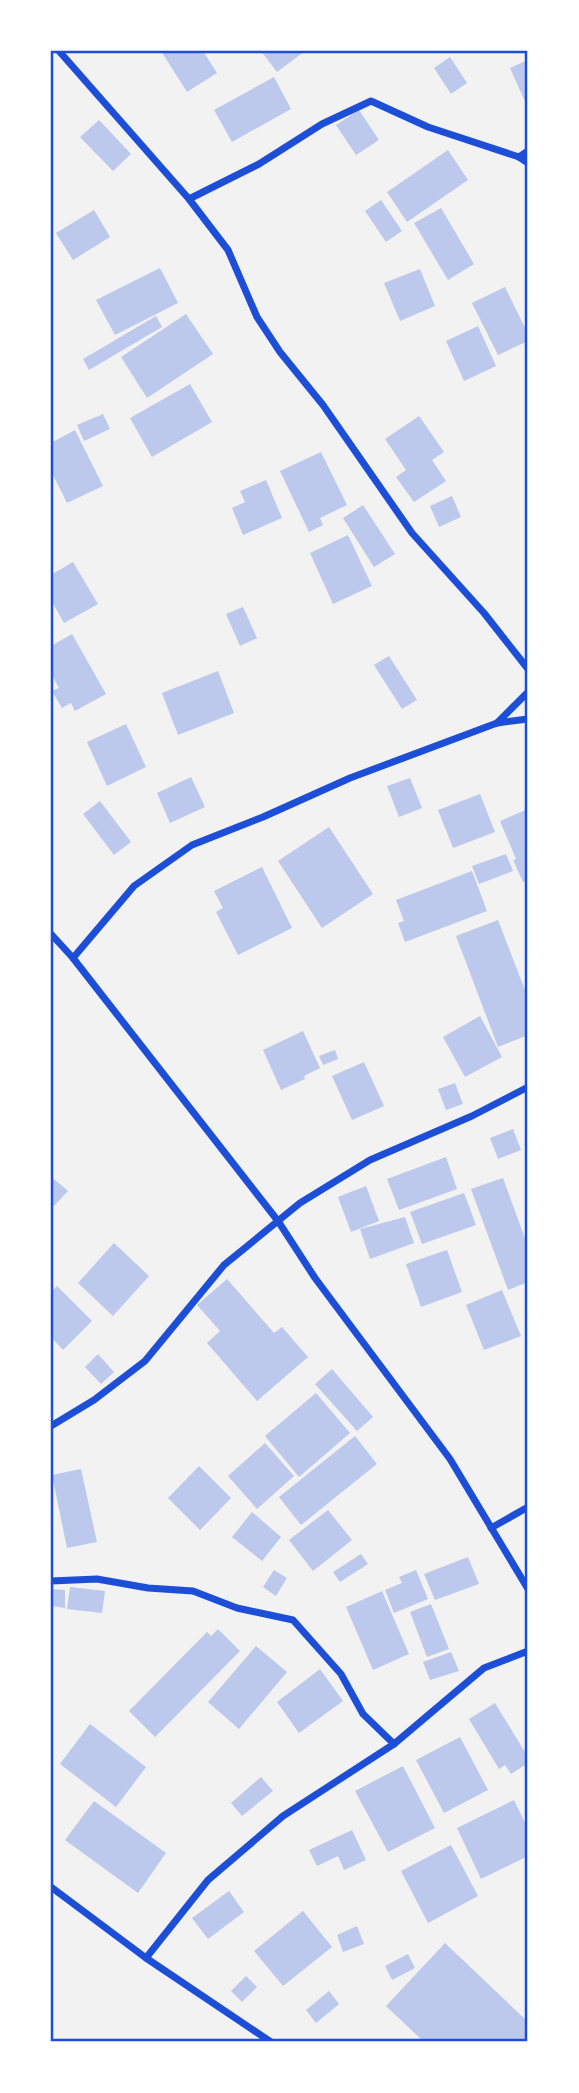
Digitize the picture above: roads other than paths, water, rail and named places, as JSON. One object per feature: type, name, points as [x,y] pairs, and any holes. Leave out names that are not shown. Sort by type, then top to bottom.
[{"type":"street","points":[[59,51],[189,199],[228,250],[257,317],[280,352],[323,405],[412,533],[484,613],[528,668]]},
{"type":"street","points":[[189,199],[259,164],[321,124],[372,101],[428,127],[519,157],[528,163]]},
{"type":"street","points":[[519,157],[528,151]]},
{"type":"street","points":[[497,723],[528,692]]},
{"type":"street","points":[[73,958],[134,886],[192,845],[350,778],[497,723],[528,719]]},
{"type":"street","points":[[51,934],[73,958],[278,1221],[315,1278],[450,1459],[528,1590]]},
{"type":"street","points":[[51,1426],[94,1400],[145,1361],[224,1265],[300,1203],[370,1160],[472,1116],[528,1087]]},
{"type":"street","points":[[491,1528],[528,1507]]},
{"type":"street","points":[[51,1581],[97,1579],[148,1588],[192,1591],[237,1608],[293,1620],[341,1674],[363,1714],[394,1744]]},
{"type":"street","points":[[146,1958],[208,1880],[284,1816],[394,1744],[484,1668],[528,1651]]},
{"type":"street","points":[[51,1887],[146,1958],[271,2042]]}]
